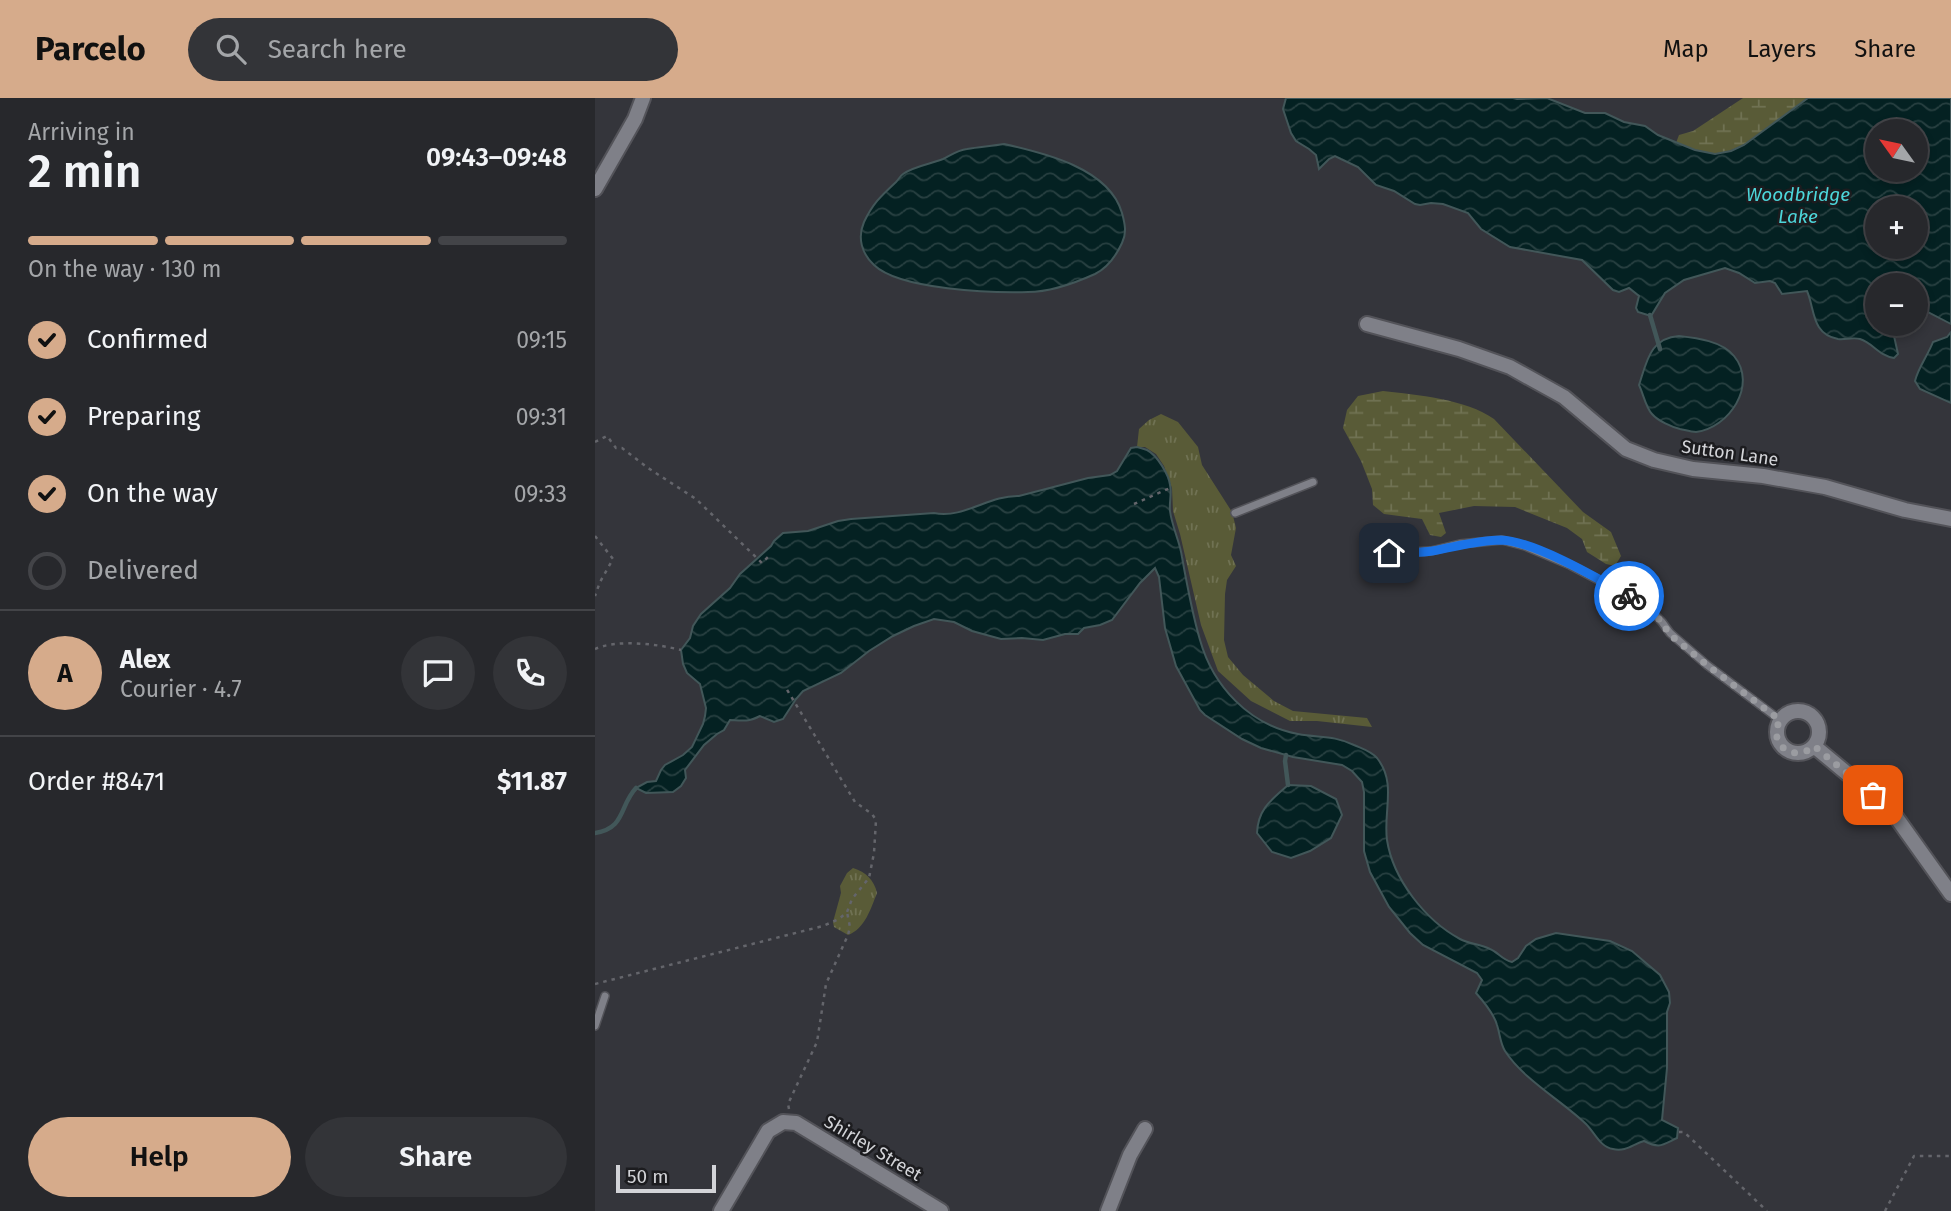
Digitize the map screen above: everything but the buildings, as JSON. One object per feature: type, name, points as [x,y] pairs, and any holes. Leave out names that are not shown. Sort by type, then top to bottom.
[{"type":"street","points":[[595,189],[635,119],[643,98]]},
{"type":"street","name":"Sutton Lane","points":[[1367,324],[1459,349],[1510,367],[1564,397],[1626,449],[1654,460],[1693,469],[1763,476],[1825,487],[1905,510],[1951,519]]},
{"type":"street","points":[[1793,711],[1812,716],[1819,734],[1814,746],[1796,754],[1784,749],[1777,739],[1780,720],[1793,711]]},
{"type":"street","points":[[1814,746],[1896,817],[1951,894]]},
{"type":"street","points":[[721,1211],[768,1131],[787,1122]]},
{"type":"street","name":"Shirley Street","points":[[787,1122],[796,1124],[941,1211]]},
{"type":"street","points":[[1108,1211],[1130,1155],[1145,1129]]},
{"type":"lane","points":[[1235,513],[1313,482]]},
{"type":"lane","points":[[1369,554],[1431,551],[1460,544],[1502,540],[1525,546],[1570,565],[1635,599],[1656,616],[1669,634],[1780,720]]},
{"type":"lane","points":[[595,1026],[605,996]]},
{"type":"path","points":[[595,442],[607,436],[616,448],[622,448],[696,499],[762,563],[768,557]]},
{"type":"path","points":[[1134,504],[1170,488]]},
{"type":"path","points":[[595,537],[613,559],[595,596]]},
{"type":"path","points":[[595,649],[621,643],[681,650]]},
{"type":"path","points":[[595,984],[823,926],[847,912],[852,899],[869,878],[876,820],[855,802],[786,688]]},
{"type":"path","points":[[787,1122],[788,1104],[817,1042],[826,984],[846,942],[850,926],[847,912]]},
{"type":"path","points":[[1679,1132],[1684,1132],[1767,1211]]},
{"type":"path","points":[[1885,1211],[1914,1156],[1951,1156]]},
{"type":"green space","points":[[1743,98],[1808,98],[1762,133],[1724,153],[1703,153],[1676,143],[1679,135],[1693,131]]},
{"type":"green space","points":[[1383,391],[1456,402],[1494,419],[1583,512],[1611,532],[1621,556],[1615,566],[1606,564],[1587,552],[1582,539],[1567,528],[1515,507],[1474,506],[1439,513],[1446,533],[1441,537],[1430,535],[1422,519],[1384,514],[1373,505],[1372,489],[1343,428],[1347,410],[1358,396]]},
{"type":"green space","points":[[1161,414],[1178,422],[1198,447],[1202,465],[1232,512],[1236,528],[1231,555],[1236,566],[1227,580],[1225,594],[1224,640],[1228,657],[1243,675],[1274,701],[1293,711],[1367,718],[1372,727],[1290,721],[1251,701],[1218,671],[1201,625],[1173,511],[1172,488],[1164,466],[1156,454],[1145,447],[1137,447],[1139,429]]},
{"type":"green space","points":[[853,868],[869,877],[877,893],[863,923],[848,935],[834,927],[833,922],[841,893],[840,886]]},
{"type":"water","name":"Woodbridge Lake","points":[[1286,98],[1547,98],[1585,113],[1605,113],[1624,122],[1645,126],[1658,135],[1695,150],[1715,154],[1744,145],[1808,98],[1951,98],[1951,324],[1928,312],[1928,273],[1865,273],[1865,336],[1894,336],[1898,354],[1894,358],[1860,339],[1838,339],[1823,332],[1815,320],[1807,291],[1782,294],[1775,283],[1755,283],[1725,268],[1684,280],[1665,293],[1651,316],[1638,312],[1636,308],[1639,296],[1629,288],[1619,292],[1613,290],[1582,260],[1510,247],[1481,229],[1468,213],[1443,204],[1415,204],[1394,191],[1376,185],[1358,167],[1335,156],[1319,169],[1316,155],[1296,141],[1283,109]]},
{"type":"water","points":[[1004,144],[1073,165],[1104,184],[1115,197],[1125,228],[1125,236],[1111,261],[1095,274],[1054,289],[1037,292],[993,292],[925,285],[904,280],[887,273],[870,261],[861,240],[864,222],[878,200],[902,175],[961,150]]},
{"type":"water","points":[[1951,332],[1951,403],[1920,389],[1915,381],[1933,342],[1947,337]]},
{"type":"water","points":[[1679,336],[1709,341],[1723,347],[1734,356],[1741,367],[1741,392],[1729,414],[1708,429],[1696,432],[1673,427],[1655,417],[1648,408],[1639,385],[1651,352],[1662,341]]},
{"type":"water","points":[[1137,447],[1155,456],[1169,481],[1171,517],[1181,551],[1192,609],[1200,640],[1214,673],[1236,701],[1264,722],[1298,734],[1346,742],[1377,758],[1388,787],[1386,829],[1390,855],[1404,883],[1423,910],[1460,939],[1490,949],[1512,962],[1536,939],[1556,933],[1610,941],[1632,951],[1660,975],[1669,992],[1670,1003],[1667,1012],[1667,1068],[1662,1120],[1678,1128],[1677,1138],[1661,1145],[1644,1141],[1618,1150],[1608,1148],[1576,1115],[1522,1071],[1503,1048],[1494,1017],[1476,993],[1482,980],[1477,973],[1423,945],[1389,907],[1370,872],[1364,851],[1362,782],[1342,765],[1293,757],[1261,748],[1242,739],[1200,710],[1176,666],[1165,628],[1159,577],[1155,568],[1112,620],[1084,628],[1078,634],[1065,634],[1043,640],[1001,639],[972,631],[954,622],[934,619],[914,626],[869,651],[841,673],[803,691],[783,719],[774,722],[760,716],[748,720],[730,720],[724,730],[704,745],[685,770],[686,778],[681,786],[673,792],[646,793],[636,788],[656,781],[665,765],[692,747],[703,724],[706,708],[700,684],[687,673],[681,650],[690,638],[693,626],[701,614],[783,533],[808,531],[851,519],[956,513],[997,499],[1110,475],[1117,471],[1131,448]]},
{"type":"water","points":[[1288,785],[1311,786],[1336,799],[1342,815],[1331,838],[1310,851],[1291,858],[1272,852],[1257,833],[1263,811]]},
{"type":"waterway","points":[[1650,315],[1660,349]]},
{"type":"waterway","points":[[1286,755],[1288,785]]},
{"type":"waterway","points":[[595,833],[605,830],[617,821],[636,788]]},
{"type":"way so far","points":[[1629,596],[1650,610],[1669,634],[1780,720],[1776,732],[1784,749],[1796,754],[1809,751],[1814,746],[1873,795]]},
{"type":"route","points":[[1389,553],[1431,551],[1460,544],[1502,540],[1525,546],[1570,565],[1629,596]]}]
